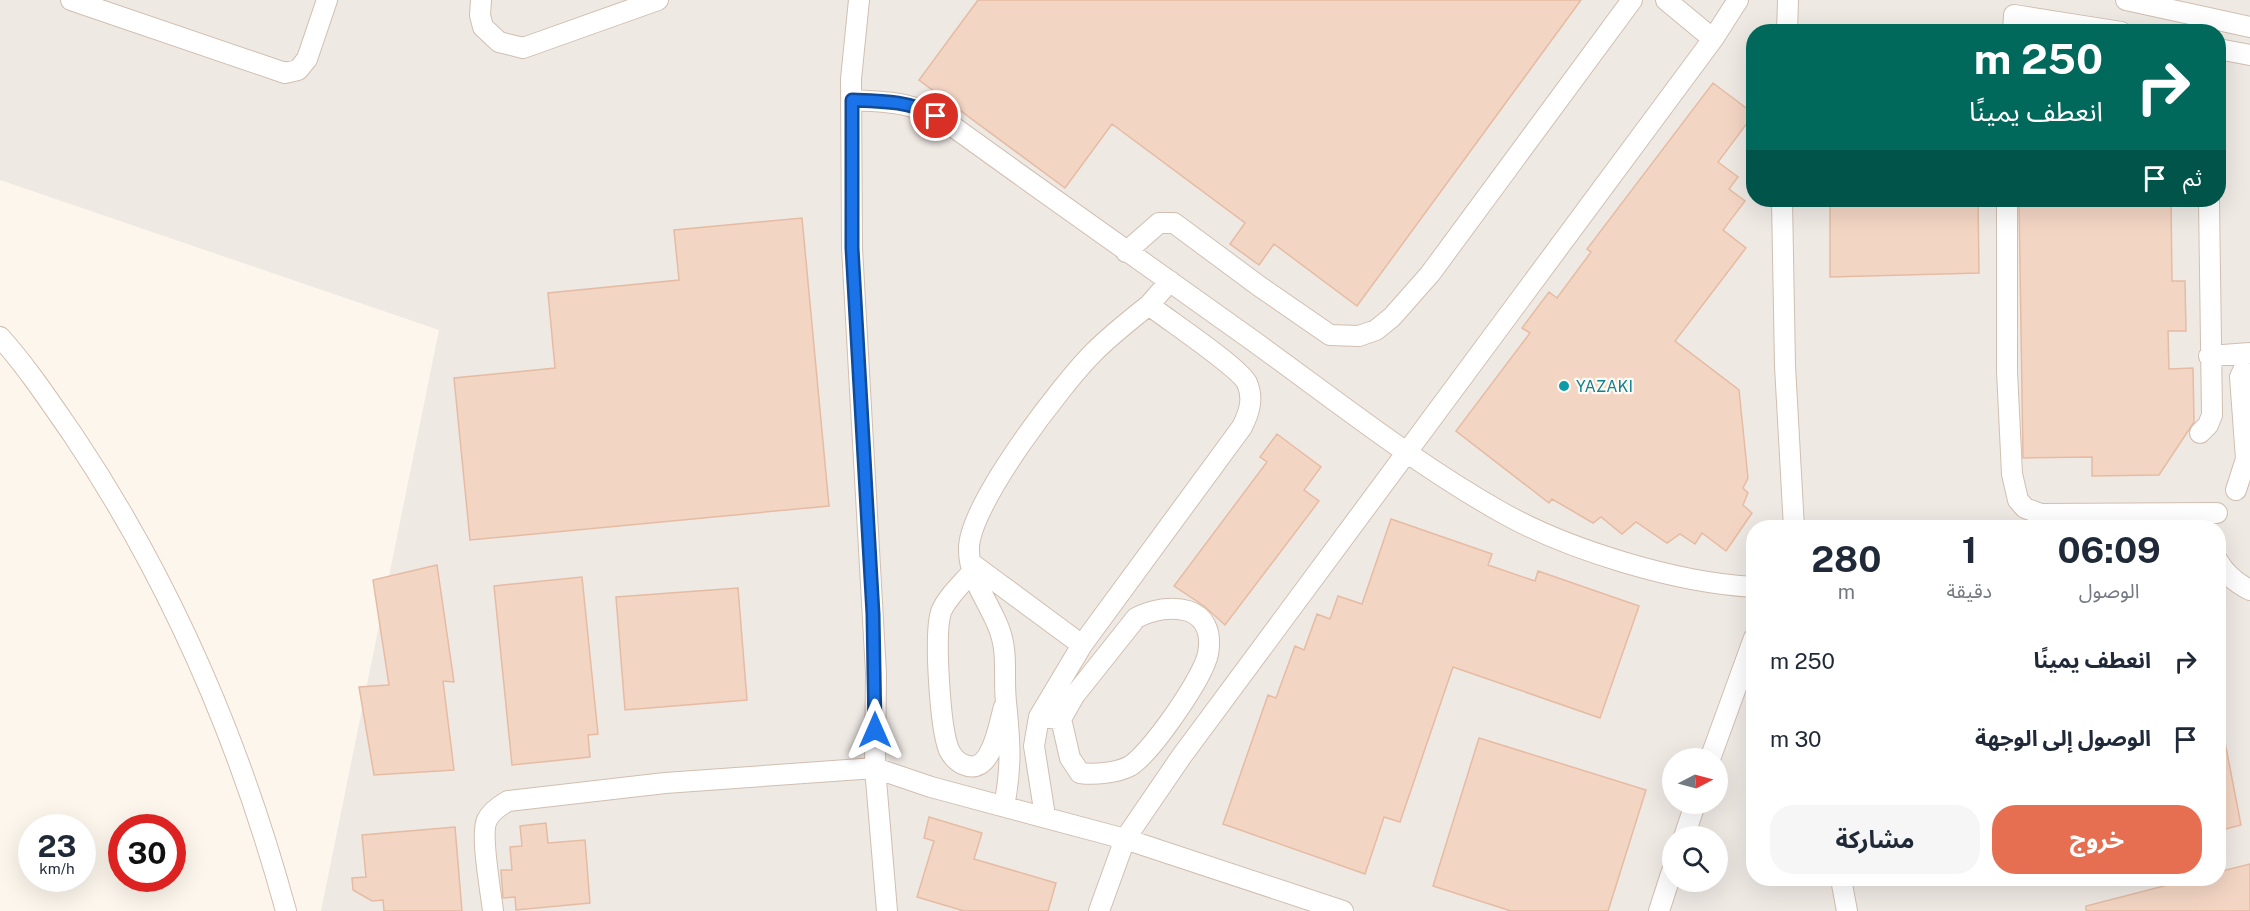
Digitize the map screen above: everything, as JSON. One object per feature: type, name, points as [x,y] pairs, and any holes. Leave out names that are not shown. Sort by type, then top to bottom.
[{"type":"street","points":[[71,0],[285,73],[298,70],[307,59],[327,0]]},
{"type":"street","points":[[481,0],[480,15],[483,27],[498,42],[523,48],[658,0]]},
{"type":"street","points":[[859,0],[852,100],[852,248],[875,661],[875,768],[887,911]]},
{"type":"street","points":[[1126,252],[1159,223],[1174,223],[1258,286],[1330,334],[1359,336],[1376,330],[1392,317],[1430,274],[1632,0]]},
{"type":"street","points":[[1666,0],[1713,39]]},
{"type":"street","points":[[1099,911],[1125,839],[1181,758],[1713,39],[1738,0]]},
{"type":"street","points":[[1787,24],[1788,0]]},
{"type":"street","points":[[2127,0],[2250,27]]},
{"type":"street","points":[[2014,15],[2071,24]]},
{"type":"street","points":[[2226,50],[2250,55]]},
{"type":"street","points":[[852,100],[899,103],[924,109],[948,123],[1408,452],[1503,513],[1546,534],[1645,569],[1724,585],[1746,586]]},
{"type":"street","points":[[1782,207],[1785,366],[1794,520]]},
{"type":"street","points":[[2007,207],[2007,371],[2012,474],[2018,500],[2025,508],[2041,514],[2190,520]]},
{"type":"street","points":[[2199,433],[2208,425],[2212,415],[2209,207]]},
{"type":"street","points":[[1004,806],[1011,762],[1004,646],[998,626],[971,568],[968,549],[975,522],[1010,460],[1092,354],[1149,305],[1170,281]]},
{"type":"street","points":[[1045,816],[1034,746],[1039,717],[1082,645],[1164,537],[1242,427],[1249,412],[1250,395],[1242,377],[1149,305]]},
{"type":"street","points":[[0,337],[48,398],[98,472],[177,612],[245,778],[286,911]]},
{"type":"street","points":[[2210,356],[2250,354],[2240,377],[2246,459],[2243,486],[2216,520]]},
{"type":"street","points":[[971,568],[1082,645]]},
{"type":"street","points":[[971,568],[947,602],[938,628],[944,727],[947,747],[956,759],[967,766],[975,766],[989,755],[1006,700]]},
{"type":"street","points":[[2226,574],[2237,584],[2250,590]]},
{"type":"street","points":[[1171,607],[1183,608],[1201,620],[1207,634],[1208,653],[1202,670],[1172,718],[1138,760],[1127,767],[1111,771],[1080,773],[1070,758],[1061,719],[1074,696],[1136,618],[1150,611],[1171,607]]},
{"type":"street","points":[[1714,748],[1746,660]]},
{"type":"street","points":[[1039,717],[1061,719]]},
{"type":"street","points":[[493,911],[485,844],[486,820],[497,807],[508,801],[665,783],[875,768],[931,787],[1125,839],[1343,911]]},
{"type":"street","points":[[1842,886],[1847,911]]},
{"type":"street","points":[[1659,911],[1665,892]]},
{"type":"shaded area","points":[[0,0],[2250,0],[2250,911],[321,911],[439,330],[0,180]]},
{"type":"building","points":[[978,0],[1581,0],[1357,306],[1274,244],[1259,265],[1230,244],[1245,223],[1112,124],[1065,188],[919,80]]},
{"type":"building","points":[[1713,83],[1746,108],[1746,125],[1718,162],[1738,177],[1729,189],[1745,201],[1723,230],[1746,248],[1675,341],[1739,390],[1748,478],[1743,488],[1748,493],[1743,505],[1752,513],[1726,551],[1702,533],[1695,544],[1680,534],[1667,543],[1636,522],[1622,534],[1601,517],[1593,523],[1552,499],[1549,503],[1456,431],[1530,333],[1522,328],[1549,292],[1557,298],[1591,252],[1587,249]]},
{"type":"building","points":[[1830,207],[1978,207],[1979,273],[1830,277]]},
{"type":"building","points":[[2019,207],[2171,207],[2172,281],[2185,281],[2186,331],[2168,331],[2169,369],[2193,368],[2194,422],[2159,475],[2092,476],[2092,457],[2023,458]]},
{"type":"building","points":[[802,218],[829,506],[470,540],[454,378],[555,368],[548,293],[679,280],[674,230]]},
{"type":"building","points":[[1277,434],[1321,467],[1304,490],[1319,501],[1225,625],[1204,606],[1174,586],[1267,462],[1260,457]]},
{"type":"building","points":[[1391,519],[1492,554],[1488,565],[1535,581],[1538,571],[1639,606],[1600,718],[1453,667],[1400,822],[1384,817],[1365,874],[1223,824],[1268,695],[1276,698],[1295,646],[1304,650],[1317,614],[1330,619],[1338,596],[1362,604]]},
{"type":"building","points":[[437,565],[454,682],[443,681],[454,770],[374,775],[359,687],[389,685],[373,580]]},
{"type":"building","points":[[582,577],[598,734],[588,735],[590,757],[512,765],[494,586]]},
{"type":"building","points":[[738,588],[747,700],[625,710],[616,597]]},
{"type":"building","points":[[1479,738],[1646,790],[1608,911],[1511,911],[1433,886]]},
{"type":"building","points":[[2226,747],[2241,825],[2226,829]]},
{"type":"building","points":[[929,817],[982,833],[974,859],[1056,883],[1048,911],[964,911],[917,897],[934,841],[924,838]]},
{"type":"building","points":[[546,823],[548,843],[585,840],[590,903],[516,910],[515,897],[503,898],[501,870],[512,870],[510,847],[522,846],[520,826]]},
{"type":"building","points":[[455,827],[462,911],[384,911],[383,900],[372,901],[353,890],[352,878],[366,877],[362,835]]},
{"type":"building","points":[[2250,864],[2250,911],[2086,911],[2086,906],[2164,886],[2226,886],[2226,870]]},
{"type":"place","name":"YAZAKI","points":[[1564,386]]},
{"type":"route","points":[[875,730],[876,673],[869,526],[852,248],[852,100],[899,103],[924,109],[936,116]]}]
